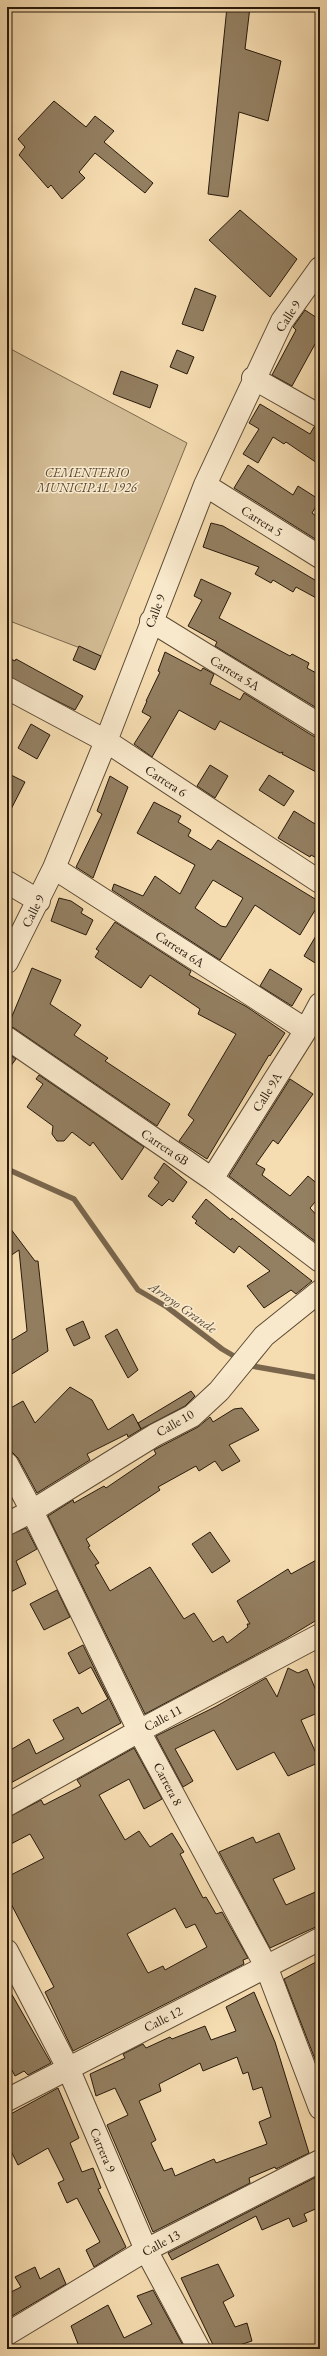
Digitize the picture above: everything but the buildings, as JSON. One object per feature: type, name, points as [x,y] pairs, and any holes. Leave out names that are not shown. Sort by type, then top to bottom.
[{"type":"street","name":"Calle 9","points":[[7,962],[39,901],[54,868],[106,742],[151,621],[205,484],[253,378],[282,321],[320,268]]},
{"type":"street","points":[[253,378],[320,416]]},
{"type":"street","name":"Carrera 5","points":[[205,484],[320,558]]},
{"type":"street","name":"Carrera 5A","points":[[151,621],[320,725]]},
{"type":"street","name":"Carrera 6","points":[[7,688],[106,742],[320,882]]},
{"type":"street","name":"Carrera 6A","points":[[54,868],[306,1030]]},
{"type":"street","points":[[7,882],[39,901]]},
{"type":"street","name":"Calle 9A","points":[[212,1179],[306,1030],[320,1004]]},
{"type":"street","name":"Carrera 6B","points":[[7,1038],[212,1179],[320,1261]]},
{"type":"street","name":"Calle 10","points":[[7,1524],[32,1511],[155,1435],[192,1416],[219,1391],[264,1336],[320,1292]]},
{"type":"street","name":"Carrera 8","points":[[7,1464],[32,1511],[139,1731],[266,1966],[320,2108]]},
{"type":"street","name":"Calle 11","points":[[7,1805],[139,1731],[320,1635]]},
{"type":"street","name":"Calle 12","points":[[7,2100],[320,1939]]},
{"type":"street","name":"Carrera 9","points":[[7,1951],[68,2068],[146,2250],[199,2349]]},
{"type":"street","name":"Calle 13","points":[[7,2334],[146,2250],[320,2161]]},
{"type":"green space","name":"CEMENTERIO MUNICIPAL 1926","points":[[7,347],[187,443],[101,656],[7,620]]},
{"type":"waterway","name":"Arroyo Grande","points":[[7,1169],[74,1199],[138,1290],[167,1307],[222,1349],[239,1359]]},
{"type":"waterway","name":"Arroyo Grande","points":[[247,1363],[252,1366],[320,1378]]}]
